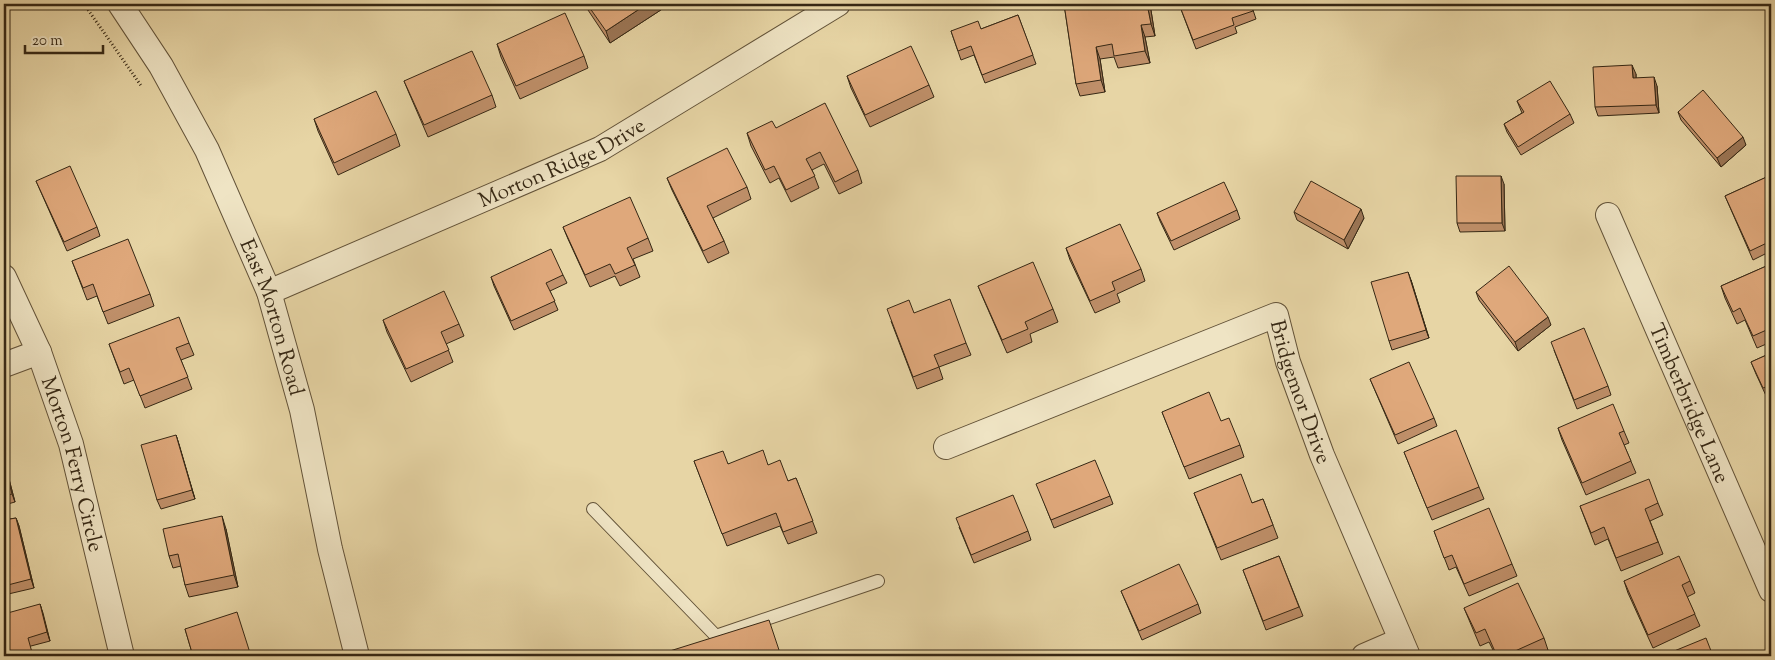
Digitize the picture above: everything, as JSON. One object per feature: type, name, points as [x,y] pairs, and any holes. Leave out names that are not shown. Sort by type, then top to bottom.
[{"type":"street","name":"East Morton Road","points":[[120,4],[161,66],[207,150],[269,292],[302,410],[330,549],[357,656]]},
{"type":"street","name":"Morton Ridge Drive","points":[[269,292],[600,149],[838,4]]},
{"type":"street","name":"Timberbridge Lane","points":[[1608,215],[1771,590]]},
{"type":"street","name":"Morton Ferry Circle","points":[[4,278],[39,352],[71,444],[122,656]]},
{"type":"street","name":"Bridgemor Drive","points":[[946,447],[1276,315],[1288,362],[1322,455],[1405,648]]},
{"type":"street","points":[[4,365],[39,352]]},
{"type":"street","points":[[1364,656],[1405,648]]},
{"type":"lane","points":[[593,509],[716,636],[878,581]]},
{"type":"path","points":[[84,4],[146,93]]},
{"type":"building","points":[[587,4],[647,4],[606,31]]},
{"type":"building","points":[[1064,4],[1147,4],[1151,24],[1141,25],[1145,51],[1114,56],[1112,44],[1096,47],[1101,80],[1076,84]]},
{"type":"building","points":[[1179,4],[1251,4],[1253,11],[1232,18],[1234,25],[1193,40]]},
{"type":"building","points":[[565,13],[584,56],[516,86],[497,44]]},
{"type":"building","points":[[1018,15],[1033,55],[982,75],[971,46],[958,51],[951,31],[978,21],[981,29]]},
{"type":"building","points":[[911,46],[929,85],[865,115],[847,76]]},
{"type":"building","points":[[472,51],[492,95],[424,125],[404,81]]},
{"type":"building","points":[[1632,65],[1633,78],[1654,77],[1656,105],[1595,107],[1593,67]]},
{"type":"building","points":[[1550,81],[1570,114],[1518,147],[1504,124],[1524,112],[1517,101]]},
{"type":"building","points":[[1703,90],[1743,137],[1717,158],[1678,112]]},
{"type":"building","points":[[376,91],[396,134],[334,163],[314,119]]},
{"type":"building","points":[[825,103],[858,170],[835,182],[820,152],[806,159],[815,176],[786,190],[774,166],[765,170],[747,133],[772,121],[776,128]]},
{"type":"building","points":[[727,148],[747,187],[707,206],[724,241],[703,251],[667,178]]},
{"type":"building","points":[[70,166],[97,227],[64,242],[36,181]]},
{"type":"building","points":[[1771,175],[1771,241],[1750,251],[1725,196]]},
{"type":"building","points":[[1456,176],[1501,176],[1502,223],[1457,223]]},
{"type":"building","points":[[1311,181],[1361,209],[1344,240],[1294,212]]},
{"type":"building","points":[[1224,182],[1237,210],[1171,241],[1157,213]]},
{"type":"building","points":[[630,197],[648,238],[627,248],[635,265],[615,274],[610,264],[585,275],[563,227]]},
{"type":"building","points":[[1120,224],[1141,269],[1112,282],[1115,290],[1090,301],[1066,248]]},
{"type":"building","points":[[128,239],[150,294],[103,312],[93,284],[83,288],[72,261]]},
{"type":"building","points":[[551,249],[563,275],[546,283],[555,301],[511,321],[491,277]]},
{"type":"building","points":[[1033,262],[1053,309],[1025,322],[1028,329],[1002,340],[978,286]]},
{"type":"building","points":[[1771,264],[1771,328],[1753,336],[1740,308],[1733,312],[1721,286]]},
{"type":"building","points":[[1509,266],[1548,317],[1515,342],[1476,292]]},
{"type":"building","points":[[1408,272],[1426,330],[1389,341],[1371,282]]},
{"type":"building","points":[[444,291],[459,324],[441,332],[449,350],[406,369],[383,320]]},
{"type":"building","points":[[950,299],[966,343],[934,355],[939,367],[913,377],[887,309],[909,300],[914,313]]},
{"type":"building","points":[[179,317],[189,343],[176,348],[188,377],[140,396],[129,368],[120,372],[109,344]]},
{"type":"building","points":[[1584,328],[1608,386],[1574,400],[1551,342]]},
{"type":"building","points":[[1771,353],[1771,385],[1763,388],[1751,362]]},
{"type":"building","points":[[1409,362],[1434,418],[1395,435],[1370,379]]},
{"type":"building","points":[[1209,392],[1221,421],[1229,418],[1240,445],[1184,467],[1162,412]]},
{"type":"building","points":[[1613,404],[1624,431],[1619,433],[1631,461],[1582,483],[1558,428]]},
{"type":"building","points":[[1456,430],[1479,487],[1427,508],[1404,452]]},
{"type":"building","points":[[176,435],[192,490],[157,500],[141,445]]},
{"type":"building","points":[[763,450],[768,465],[780,460],[788,481],[796,478],[813,521],[783,532],[776,513],[722,534],[694,461],[723,451],[728,464]]},
{"type":"building","points":[[1095,460],[1110,496],[1051,520],[1036,484]]},
{"type":"building","points":[[4,463],[12,494],[4,496]]},
{"type":"building","points":[[1241,474],[1252,503],[1263,499],[1273,525],[1217,548],[1194,493]]},
{"type":"building","points":[[1649,479],[1658,503],[1645,509],[1658,542],[1616,558],[1604,527],[1591,533],[1580,506]]},
{"type":"building","points":[[1013,495],[1028,531],[971,555],[956,518]]},
{"type":"building","points":[[1489,508],[1512,564],[1464,584],[1452,555],[1444,558],[1434,531]]},
{"type":"building","points":[[222,516],[234,575],[185,585],[178,554],[169,556],[163,529]]},
{"type":"building","points":[[16,518],[31,579],[4,586],[4,520]]},
{"type":"building","points":[[1279,556],[1299,607],[1263,621],[1243,570]]},
{"type":"building","points":[[1679,556],[1690,581],[1682,585],[1695,614],[1648,635],[1624,581]]},
{"type":"building","points":[[1179,564],[1198,604],[1139,631],[1121,591]]},
{"type":"building","points":[[1518,583],[1544,638],[1504,656],[1497,656],[1485,629],[1476,633],[1464,608]]},
{"type":"building","points":[[40,604],[47,632],[28,638],[33,656],[4,656],[4,614]]},
{"type":"building","points":[[237,612],[251,656],[210,656],[208,651],[193,656],[185,629]]},
{"type":"building","points":[[769,620],[781,656],[657,656],[657,655]]},
{"type":"building","points":[[1706,638],[1713,656],[1662,656]]}]
